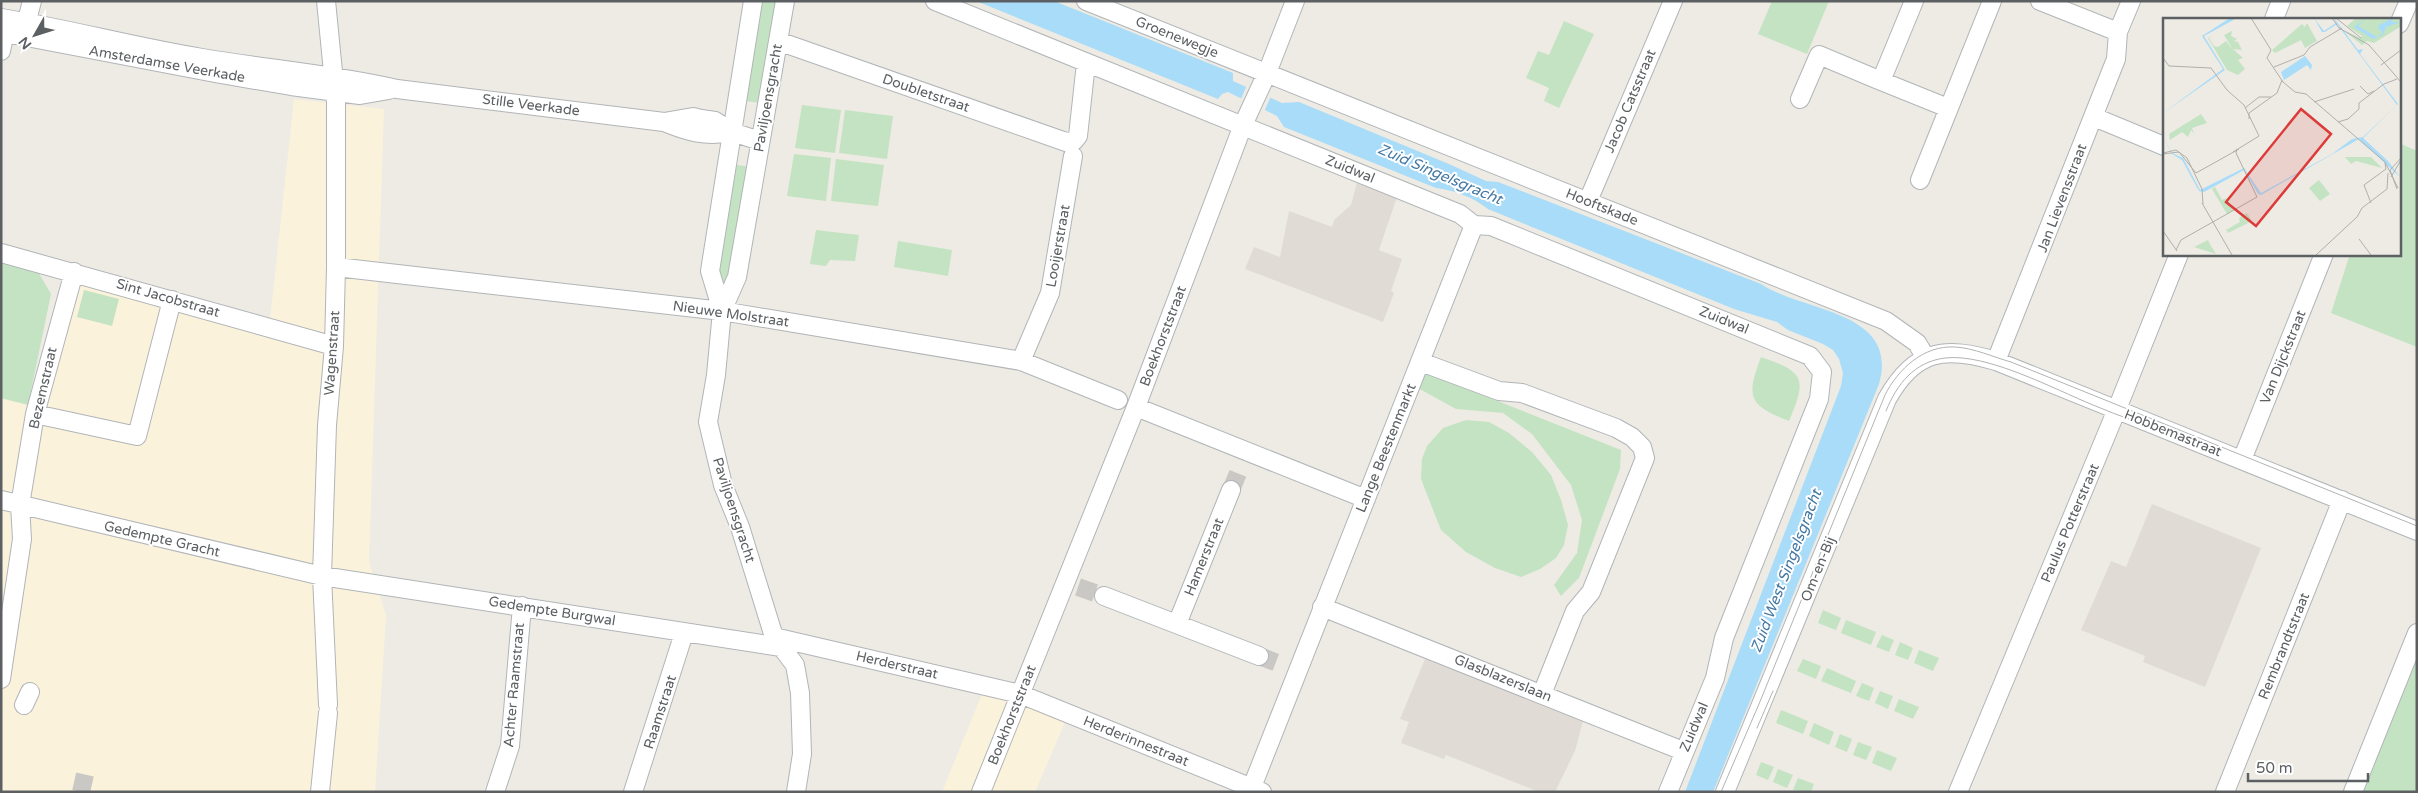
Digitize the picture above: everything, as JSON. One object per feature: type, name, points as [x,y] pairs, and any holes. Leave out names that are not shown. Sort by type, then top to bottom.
[{"type":"street","points":[[25,29],[32,1]]},
{"type":"street","name":"Wagenstraat","points":[[320,792],[328,709],[322,576],[327,426],[334,346],[336,266],[336,102],[326,1]]},
{"type":"street","name":"Paviljoensgracht","points":[[722,311],[710,271],[753,1]]},
{"type":"street","name":"Paviljoensgracht","points":[[777,642],[740,527],[723,485],[708,422],[716,375],[722,311],[737,278],[785,1]]},
{"type":"street","name":"Zuidwal","points":[[935,1],[1460,214],[1474,225],[1490,226],[1810,356],[1822,372],[1819,398],[1724,638],[1715,678],[1668,792]]},
{"type":"street","name":"Groenewegje","points":[[1086,1],[1267,73]]},
{"type":"street","name":"Boekhorststraat","points":[[981,792],[1020,694],[1071,584],[1243,125],[1267,73],[1295,1]]},
{"type":"street","name":"Jacob Catsstraat","points":[[1588,202],[1672,1]]},
{"type":"street","points":[[1881,81],[1914,1]]},
{"type":"street","points":[[1920,180],[1992,1]]},
{"type":"street","points":[[2040,1],[2118,32]]},
{"type":"street","name":"Jan Lievensstraat","points":[[1996,361],[2116,59],[2118,32],[2131,1]]},
{"type":"street","points":[[2274,18],[2281,1]]},
{"type":"street","points":[[2400,21],[2408,1]]},
{"type":"street","points":[[1,51],[4,25]]},
{"type":"street","name":"Amsterdamse Veerkade","points":[[4,25],[215,74],[334,84]]},
{"type":"street","name":"Doubletstraat","points":[[778,41],[1066,142],[1074,149]]},
{"type":"street","points":[[1800,99],[1819,55],[1948,108]]},
{"type":"street","name":"Looijerstraat","points":[[1021,361],[1050,293],[1074,149],[1078,136],[1086,63]]},
{"type":"street","name":"Hooftskade","points":[[1267,73],[1886,321],[1917,343],[1926,358]]},
{"type":"street","name":"Stille Veerkade","points":[[334,84],[360,95],[397,89],[664,122],[692,117],[715,122],[732,132],[760,141]]},
{"type":"street","points":[[2094,117],[2163,146]]},
{"type":"street","name":"Lange Beestenmarkt","points":[[1255,790],[1290,668],[1322,607],[1474,225]]},
{"type":"street","name":"Sint Jacobstraat","points":[[1,252],[334,346]]},
{"type":"street","name":"Paulus Potterstraat","points":[[1958,792],[2117,410],[2179,255]]},
{"type":"street","name":"Van Dijckstraat","points":[[2242,460],[2324,255]]},
{"type":"street","name":"Nieuwe Molstraat","points":[[336,266],[722,311],[1021,361],[1118,400]]},
{"type":"street","name":"Bezemstraat","points":[[1,679],[22,538],[20,505],[35,414],[74,272]]},
{"type":"street","points":[[35,414],[137,436],[172,300]]},
{"type":"street","name":"Hobbemastraat","points":[[1926,358],[1941,352],[1960,352],[1996,361],[2417,531]]},
{"type":"street","name":"Om-en-Bij","points":[[1725,792],[1887,399],[1900,378],[1926,358]]},
{"type":"street","points":[[1421,362],[1499,391],[1522,393],[1616,428],[1632,437],[1642,447],[1645,458],[1591,592],[1575,611],[1542,694]]},
{"type":"street","points":[[1136,407],[1244,458],[1366,499]]},
{"type":"street","name":"Hamerstraat","points":[[1177,624],[1231,490]]},
{"type":"street","name":"Gedempte Gracht","points":[[1,500],[322,576]]},
{"type":"street","name":"Rembrandtstraat","points":[[2225,792],[2342,500]]},
{"type":"street","name":"Gedempte Burgwal","points":[[322,576],[684,632],[777,642]]},
{"type":"street","points":[[1104,596],[1259,656]]},
{"type":"street","name":"Achter Raamstraat","points":[[495,792],[510,746],[522,606]]},
{"type":"street","name":"Glasblazerslaan","points":[[1322,607],[1684,751]]},
{"type":"street","name":"Raamstraat","points":[[633,792],[673,673],[684,632]]},
{"type":"street","points":[[2353,792],[2417,633]]},
{"type":"street","points":[[777,642],[795,665],[800,693],[802,754],[796,792]]},
{"type":"street","name":"Herderstraat","points":[[777,642],[1020,694]]},
{"type":"street","name":"Herderinnestraat","points":[[1020,694],[1255,790]]},
{"type":"shaded area","points":[[294,99],[384,109],[369,562],[386,615],[375,792],[1,792],[1,399],[46,407],[74,278],[269,329]]},
{"type":"shaded area","points":[[1358,179],[1398,194],[1379,250],[1402,259],[1391,291],[1394,293],[1383,322],[1245,269],[1254,247],[1280,257],[1289,211],[1332,227],[1334,220],[1351,205]]},
{"type":"shaded area","points":[[2152,504],[2261,548],[2205,687],[2143,662],[2145,656],[2081,630],[2111,561],[2126,567]]},
{"type":"shaded area","points":[[1425,659],[1583,721],[1575,751],[1555,792],[1539,792],[1446,755],[1444,759],[1401,743],[1409,722],[1400,719]]},
{"type":"shaded area","points":[[986,684],[1068,715],[1035,792],[942,792]]},
{"type":"green space","points":[[753,1],[785,1],[767,104],[738,100]]},
{"type":"green space","points":[[1772,1],[1829,1],[1807,54],[1758,34]]},
{"type":"green space","points":[[1564,21],[1594,34],[1559,108],[1544,101],[1549,88],[1526,78],[1538,51],[1549,55]]},
{"type":"green space","points":[[802,105],[841,110],[835,153],[795,148]]},
{"type":"green space","points":[[845,110],[893,116],[887,159],[839,153]]},
{"type":"green space","points":[[2400,143],[2417,151],[2417,347],[2331,313],[2350,255],[2400,255]]},
{"type":"green space","points":[[794,154],[831,158],[826,201],[787,196]]},
{"type":"green space","points":[[836,159],[884,165],[878,206],[831,201]]},
{"type":"green space","points":[[732,164],[750,167],[727,284],[721,285],[716,281]]},
{"type":"green space","points":[[816,230],[859,235],[855,261],[830,260],[826,266],[810,264]]},
{"type":"green space","points":[[898,241],[952,250],[948,276],[894,267]]},
{"type":"green space","points":[[1,260],[37,270],[51,294],[28,405],[1,398]]},
{"type":"green space","points":[[84,290],[119,299],[112,326],[77,317]]},
{"type":"green space","points":[[1761,357],[1786,367],[1798,379],[1800,386],[1795,407],[1789,421],[1765,410],[1754,398],[1752,391],[1753,382]]},
{"type":"green space","points":[[1422,371],[1621,450],[1620,469],[1579,578],[1561,596],[1554,585],[1577,553],[1582,520],[1571,485],[1532,434],[1503,413],[1456,409],[1416,387]]},
{"type":"green space","points":[[1466,420],[1489,422],[1509,433],[1532,452],[1551,475],[1568,525],[1564,545],[1556,558],[1540,569],[1521,577],[1495,568],[1466,552],[1441,530],[1421,479],[1422,459],[1427,446],[1443,428]]},
{"type":"green space","points":[[1823,610],[1841,618],[1836,630],[1818,623]]},
{"type":"green space","points":[[1846,620],[1876,632],[1871,645],[1841,633]]},
{"type":"green space","points":[[1882,635],[1894,640],[1889,652],[1876,647]]},
{"type":"green space","points":[[1900,642],[1913,648],[1908,660],[1895,655]]},
{"type":"green space","points":[[2417,644],[2417,792],[2354,792]]},
{"type":"green space","points":[[1919,650],[1939,658],[1933,671],[1914,663]]},
{"type":"green space","points":[[1803,659],[1821,666],[1816,679],[1797,671]]},
{"type":"green space","points":[[1827,668],[1856,681],[1851,693],[1821,681]]},
{"type":"green space","points":[[1862,683],[1874,688],[1869,701],[1856,696]]},
{"type":"green space","points":[[1880,691],[1893,696],[1888,709],[1875,703]]},
{"type":"green space","points":[[1899,699],[1919,707],[1913,719],[1894,711]]},
{"type":"green space","points":[[1781,710],[1808,721],[1803,734],[1776,723]]},
{"type":"green space","points":[[1814,723],[1834,732],[1829,745],[1809,736]]},
{"type":"green space","points":[[1840,734],[1852,739],[1847,752],[1835,747]]},
{"type":"green space","points":[[1858,742],[1872,747],[1866,760],[1853,755]]},
{"type":"green space","points":[[1877,750],[1897,758],[1891,771],[1872,763]]},
{"type":"green space","points":[[1761,762],[1774,767],[1768,780],[1756,775]]},
{"type":"green space","points":[[1778,769],[1793,775],[1787,788],[1773,782]]},
{"type":"green space","points":[[1798,778],[1814,784],[1811,792],[1793,790]]},
{"type":"water","points":[[976,1],[1054,1],[1233,73],[1233,81],[1282,103],[1299,102],[1486,181],[1498,182],[1761,284],[1779,293],[1844,317],[1862,327],[1875,341],[1882,360],[1879,384],[1713,792],[1685,792],[1841,386],[1843,373],[1839,359],[1833,350],[1788,330],[1777,322],[1734,309],[1488,209],[1464,195],[1436,188],[1284,127],[1277,116],[1228,92],[1222,94],[1218,99]]},
{"type":"pier","points":[[1247,85],[1271,96],[1264,112],[1240,101]]},
{"type":"tunnel","points":[[1231,490],[1241,466]]},
{"type":"tunnel","points":[[1078,587],[1104,596]]},
{"type":"tunnel","points":[[1259,656],[1283,665]]},
{"type":"tunnel","points":[[81,792],[86,770]]},
{"type":"tram line","points":[[1721,792],[1759,704],[1885,395],[1897,376],[1913,360],[1933,350],[1944,347],[1962,348],[2011,362],[2417,526]]},
{"type":"tram line","points":[[1886,411],[1901,383],[1916,369],[1934,360],[1962,358],[2000,366],[2103,409],[2172,435]]},
{"type":"tram line","points":[[1757,728],[1773,691]]},
{"type":"water label","name":"Zuid Singelsgracht","points":[[1440,174]]},
{"type":"water label","name":"Zuid West Singelsgracht","points":[[1786,571]]}]
